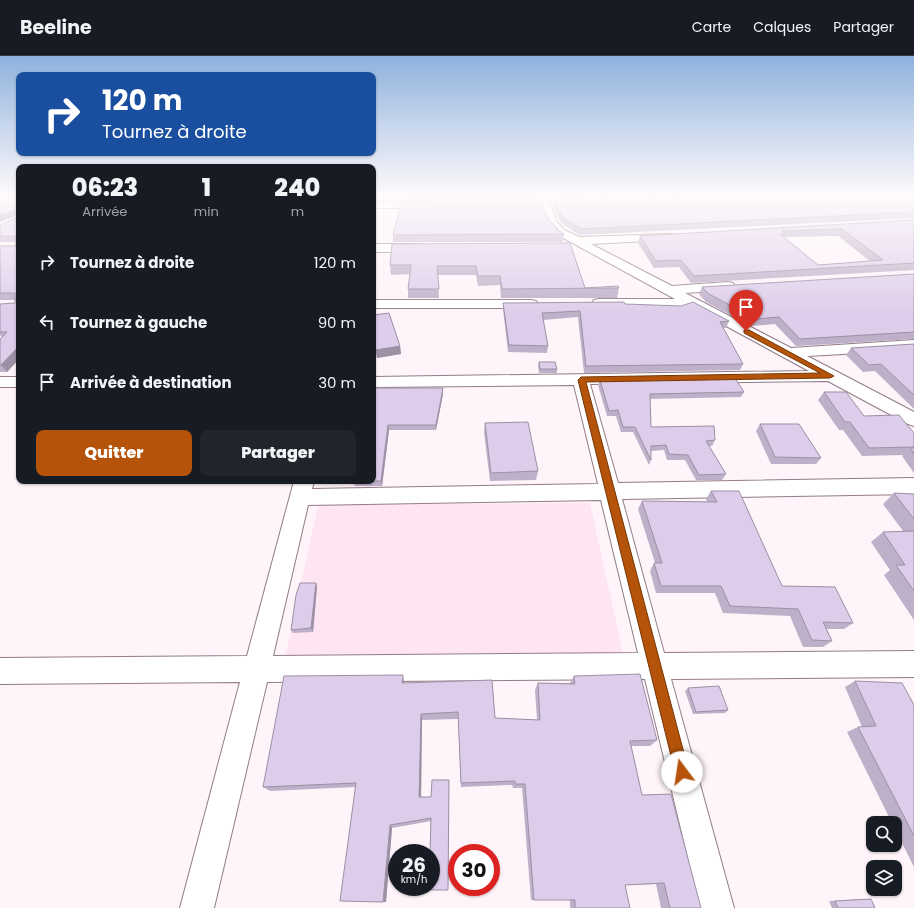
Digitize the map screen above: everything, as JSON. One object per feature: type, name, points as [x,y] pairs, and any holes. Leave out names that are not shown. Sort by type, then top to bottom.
[{"type":"street","points":[[564,236],[575,245],[669,290],[914,420]]},
{"type":"street","points":[[575,245],[678,236]]},
{"type":"street","points":[[376,248],[428,248]]},
{"type":"street","points":[[669,290],[740,286]]},
{"type":"street","points":[[589,303],[693,303]]},
{"type":"street","points":[[376,304],[541,304]]},
{"type":"street","points":[[786,352],[914,345]]},
{"type":"street","points":[[376,382],[830,376]]},
{"type":"street","points":[[581,380],[717,908]]},
{"type":"street","points":[[0,382],[16,382]]},
{"type":"street","points":[[197,908],[302,489],[610,492],[914,486]]},
{"type":"street","points":[[0,671],[914,664]]},
{"type":"shaded area","points":[[590,503],[623,653],[285,657],[318,505]]},
{"type":"building","points":[[640,236],[782,236],[818,265],[883,260],[851,236],[914,236],[914,263],[694,276],[681,260],[656,261]]},
{"type":"building","points":[[570,243],[585,288],[618,286],[619,288],[502,289],[500,276],[478,276],[476,266],[437,266],[439,289],[408,289],[411,265],[390,265],[392,244]]},
{"type":"building","points":[[0,246],[16,246],[16,349],[1,365],[0,339],[7,332],[0,332],[0,304],[15,303],[15,293],[0,293]]},
{"type":"building","points":[[914,274],[914,332],[800,339],[779,317],[756,319],[709,294],[702,287]]},
{"type":"building","points":[[624,302],[625,304],[681,306],[693,302],[729,321],[720,322],[743,364],[586,366],[580,311],[542,313],[548,346],[509,345],[503,303]]},
{"type":"building","points":[[389,313],[400,346],[376,350],[376,315]]},
{"type":"building","points":[[914,344],[914,395],[881,364],[869,365],[851,348]]},
{"type":"building","points":[[539,362],[555,362],[557,369],[540,369]]},
{"type":"building","points":[[735,378],[744,392],[650,394],[651,427],[714,426],[715,440],[706,441],[726,474],[699,475],[688,455],[669,454],[666,445],[651,446],[651,460],[635,427],[623,427],[618,410],[609,411],[600,380]]},
{"type":"building","points":[[376,388],[443,388],[436,425],[388,425],[381,481],[376,481]]},
{"type":"building","points":[[824,392],[846,392],[864,416],[899,415],[914,433],[914,447],[869,448],[850,422],[845,422]]},
{"type":"building","points":[[528,422],[538,471],[491,473],[485,423]]},
{"type":"building","points":[[760,424],[799,424],[821,458],[775,457]]},
{"type":"building","points":[[910,448],[914,448],[914,454]]},
{"type":"building","points":[[711,491],[739,491],[782,586],[835,587],[853,623],[823,622],[832,641],[812,640],[798,609],[730,606],[721,586],[661,586],[654,563],[662,563],[642,501],[717,502]]},
{"type":"building","points":[[894,493],[914,494],[914,519]]},
{"type":"building","points":[[914,531],[914,591],[896,565],[905,565],[883,532]]},
{"type":"building","points":[[300,583],[316,583],[311,628],[291,630],[296,595]]},
{"type":"building","points":[[640,674],[657,740],[630,741],[642,795],[671,794],[701,908],[670,908],[664,883],[625,885],[630,908],[575,908],[575,900],[534,900],[525,784],[515,784],[515,781],[461,783],[458,712],[421,714],[419,797],[431,797],[432,780],[449,780],[448,890],[440,890],[440,844],[430,844],[431,818],[390,825],[383,902],[340,901],[356,783],[263,787],[284,676],[403,675],[402,683],[492,680],[495,718],[540,720],[538,683],[575,684],[574,676]]},
{"type":"building","points":[[855,681],[902,683],[914,705],[914,836],[858,727],[876,726]]},
{"type":"building","points":[[719,686],[728,710],[696,712],[688,688]]},
{"type":"building","points":[[871,899],[875,908],[838,908],[835,901]]},
{"type":"route","points":[[682,772],[581,380],[830,376],[746,331]]}]
